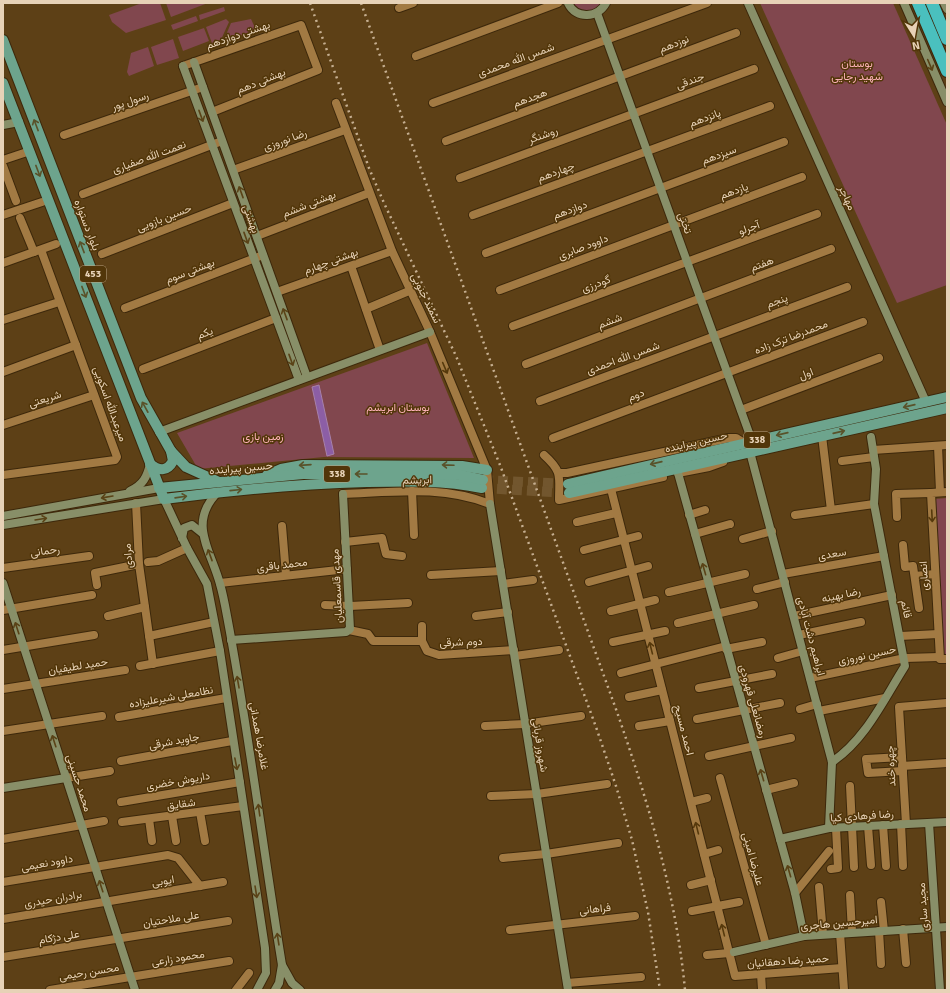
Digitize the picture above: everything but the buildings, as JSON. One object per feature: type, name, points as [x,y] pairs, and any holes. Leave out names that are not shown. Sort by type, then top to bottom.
[{"type":"highway","points":[[918,3],[947,71]]},
{"type":"highway","points":[[932,3],[947,39]]},
{"type":"main road","name":"بلوار دستواره","points":[[3,40],[140,398],[171,451],[186,467],[218,487]]},
{"type":"main road","name":"453","points":[[3,82],[164,499]]},
{"type":"main road","name":"حسین پیراینده","points":[[947,397],[748,442],[568,488],[750,452],[947,408]]},
{"type":"main road","points":[[150,464],[157,470],[164,470],[170,466],[173,461],[171,451]]},
{"type":"main road","points":[[171,451],[192,484],[197,495]]},
{"type":"main road","points":[[259,478],[281,469],[303,465],[433,465],[462,466],[487,470]]},
{"type":"main road","name":"حسین پیراینده","points":[[159,488],[192,484],[218,487],[382,482],[483,484],[460,475],[303,474],[259,478],[218,487],[197,495],[164,499]]},
{"type":"street","points":[[399,8],[413,3]]},
{"type":"street","points":[[416,56],[558,3]]},
{"type":"street","points":[[568,3],[573,10],[579,14],[591,15],[597,13],[606,3]]},
{"type":"street","name":"شمس الله محمدی","points":[[433,103],[707,3]]},
{"type":"street","name":"مهاجر","points":[[748,3],[926,402]]},
{"type":"street","points":[[904,3],[947,102]]},
{"type":"street","points":[[944,3],[947,9]]},
{"type":"street","name":"تختی","points":[[597,13],[741,410],[748,442]]},
{"type":"street","name":"بهشتی دوازدهم","points":[[183,66],[301,25],[318,70]]},
{"type":"street","name":"نوزدهم","points":[[620,76],[736,33]]},
{"type":"street","points":[[194,62],[307,377]]},
{"type":"street","name":"بهشتی","points":[[183,66],[299,380]]},
{"type":"street","name":"جندقی","points":[[634,113],[754,69]]},
{"type":"street","name":"بهشتی دهم","points":[[212,112],[318,70]]},
{"type":"street","name":"هجدهم","points":[[446,141],[620,76]]},
{"type":"street","name":"رسول پور","points":[[64,135],[203,87]]},
{"type":"street","name":"سمند جنوبی","points":[[336,103],[392,251],[409,291],[430,332],[487,470],[490,504]]},
{"type":"street","name":"پانزدهم","points":[[647,151],[770,106]]},
{"type":"street","name":"روشنگر","points":[[460,178],[634,113]]},
{"type":"street","points":[[3,126],[19,122]]},
{"type":"street","name":"رضا نوروزی","points":[[233,170],[345,130]]},
{"type":"street","name":"نعمت الله صفیاری","points":[[83,194],[222,141]]},
{"type":"street","name":"سیزدهم","points":[[661,188],[784,142]]},
{"type":"street","points":[[3,160],[30,151]]},
{"type":"street","name":"چهاردهم","points":[[473,215],[647,151]]},
{"type":"street","points":[[3,166],[16,201]]},
{"type":"street","name":"یازدهم","points":[[674,225],[802,177]]},
{"type":"street","name":"دوازدهم","points":[[486,253],[661,188]]},
{"type":"street","name":"بهشتی ششم","points":[[257,236],[369,193]]},
{"type":"street","points":[[3,215],[42,202]]},
{"type":"street","name":"حسین بازویی","points":[[102,254],[233,203]]},
{"type":"street","name":"آجرلو","points":[[688,262],[817,214]]},
{"type":"street","name":"میرعبدالله اسکویی","points":[[3,475],[115,460],[117,455],[59,302],[37,251],[20,218]]},
{"type":"street","name":"داوود صابری","points":[[500,290],[674,225]]},
{"type":"street","points":[[3,263],[56,244]]},
{"type":"street","name":"هفتم","points":[[701,299],[832,249]]},
{"type":"street","name":"بهشتی چهارم","points":[[277,292],[392,251]]},
{"type":"street","name":"بهشتی سوم","points":[[125,308],[263,255]]},
{"type":"street","name":"گودرزی","points":[[513,326],[688,262]]},
{"type":"street","points":[[351,266],[380,350]]},
{"type":"street","name":"پنجم","points":[[714,336],[847,287]]},
{"type":"street","points":[[366,309],[409,291]]},
{"type":"street","name":"ششم","points":[[526,364],[701,299]]},
{"type":"street","points":[[3,320],[59,302]]},
{"type":"street","name":"یکم","points":[[143,369],[276,318]]},
{"type":"street","name":"محمدرضا ترک زاده","points":[[727,373],[863,322]]},
{"type":"street","points":[[159,432],[430,332]]},
{"type":"street","name":"شمس الله احمدی","points":[[540,401],[714,336]]},
{"type":"street","points":[[3,372],[76,345]]},
{"type":"street","name":"اول","points":[[741,410],[879,358]]},
{"type":"street","name":"دوم","points":[[553,438],[727,373]]},
{"type":"street","name":"شریعتی","points":[[3,425],[94,395]]},
{"type":"street","points":[[822,436],[831,510]]},
{"type":"street","name":"قائم","points":[[871,437],[876,469],[874,504],[905,658]]},
{"type":"street","points":[[559,473],[567,473],[729,438],[736,438],[748,442]]},
{"type":"street","points":[[842,461],[874,453],[947,445]]},
{"type":"street","points":[[897,517],[896,494],[943,492],[938,446]]},
{"type":"street","points":[[544,455],[556,466],[559,473],[559,500],[709,467],[750,452]]},
{"type":"street","name":"ابراهیم دشت آبادی","points":[[750,452],[832,762],[832,828]]},
{"type":"street","points":[[123,494],[138,488],[146,479],[150,464]]},
{"type":"street","name":"رمضانعلی قهرودی","points":[[678,474],[795,893],[804,936]]},
{"type":"street","name":"غلامرضا همدانی","points":[[218,487],[203,515],[202,533],[220,583],[241,696],[282,965],[275,990]]},
{"type":"street","name":"حسین پیراینده","points":[[3,516],[159,488]]},
{"type":"street","name":"احمد مسیح","points":[[611,489],[704,854],[732,953],[735,976]]},
{"type":"street","points":[[412,491],[414,535]]},
{"type":"street","name":"ابریشم","points":[[343,494],[435,491],[469,496],[490,504]]},
{"type":"street","name":"انصاری","points":[[931,493],[938,634],[943,658]]},
{"type":"street","name":"مهدی قاسمعلیان","points":[[231,640],[349,630],[351,626],[343,494]]},
{"type":"street","points":[[164,499],[187,548],[207,584],[220,651],[232,741],[240,782],[264,948],[266,973],[257,990]]},
{"type":"street","name":"حسین پیراینده","points":[[3,525],[164,499]]},
{"type":"street","name":"مرادی","points":[[136,503],[144,563],[145,608],[153,664]]},
{"type":"street","name":"شهروز قربانی","points":[[490,504],[567,987]]},
{"type":"street","points":[[795,515],[874,504]]},
{"type":"street","points":[[689,515],[705,510]]},
{"type":"street","points":[[577,522],[616,512]]},
{"type":"street","points":[[694,534],[730,524]]},
{"type":"street","points":[[182,538],[182,532],[187,525],[192,525],[202,533]]},
{"type":"street","points":[[282,526],[286,575]]},
{"type":"street","points":[[743,539],[772,531]]},
{"type":"street","points":[[584,550],[638,536]]},
{"type":"street","points":[[346,542],[382,538],[386,554],[402,556]]},
{"type":"street","points":[[903,545],[905,567],[913,566],[919,608]]},
{"type":"street","points":[[97,585],[95,573],[158,561],[187,548]]},
{"type":"street","name":"رحمانی","points":[[3,568],[90,556]]},
{"type":"street","name":"سعدی","points":[[756,589],[784,578],[884,556]]},
{"type":"street","points":[[589,582],[648,566]]},
{"type":"street","name":"محمد باقری","points":[[220,583],[347,569]]},
{"type":"street","points":[[431,575],[501,571]]},
{"type":"street","points":[[669,592],[745,574]]},
{"type":"street","points":[[915,576],[935,574]]},
{"type":"street","points":[[503,584],[533,580]]},
{"type":"street","name":"محمد حسینی","points":[[3,583],[7,610],[24,647],[135,990]]},
{"type":"street","points":[[7,610],[92,595]]},
{"type":"street","name":"رضا بهینه","points":[[794,616],[892,596]]},
{"type":"street","points":[[611,611],[656,600]]},
{"type":"street","points":[[325,605],[350,606],[408,603]]},
{"type":"street","points":[[678,623],[754,605]]},
{"type":"street","points":[[108,616],[145,608]]},
{"type":"street","points":[[476,616],[508,612]]},
{"type":"street","points":[[149,636],[214,622]]},
{"type":"street","points":[[799,635],[861,622]]},
{"type":"street","points":[[349,630],[368,634],[373,641],[422,641],[422,626]]},
{"type":"street","points":[[614,642],[665,630]]},
{"type":"street","points":[[900,636],[938,634]]},
{"type":"street","points":[[3,650],[94,635]]},
{"type":"street","name":"دوم شرقی","points":[[422,641],[427,651],[439,655],[514,653]]},
{"type":"street","points":[[621,673],[726,648],[762,642]]},
{"type":"street","points":[[514,653],[559,650]]},
{"type":"street","points":[[140,666],[220,651]]},
{"type":"street","points":[[778,658],[803,651]]},
{"type":"street","points":[[832,762],[851,747],[868,726],[905,666],[905,658]]},
{"type":"street","name":"حسین نوروزی","points":[[810,678],[905,658],[943,658]]},
{"type":"street","name":"حمید لطیفیان","points":[[3,689],[125,670]]},
{"type":"street","points":[[699,688],[772,674]]},
{"type":"street","points":[[629,697],[662,690]]},
{"type":"street","points":[[226,698],[241,696]]},
{"type":"street","name":"نظامعلی شیرعلیزاده","points":[[119,717],[226,698]]},
{"type":"street","points":[[800,709],[818,708],[885,698]]},
{"type":"street","points":[[697,719],[780,703]]},
{"type":"street","name":"چهره خند","points":[[903,866],[902,756],[899,707],[947,704]]},
{"type":"street","points":[[3,731],[102,716]]},
{"type":"street","points":[[485,726],[525,724],[581,716]]},
{"type":"street","points":[[639,726],[670,721]]},
{"type":"street","points":[[709,756],[791,738]]},
{"type":"street","name":"جاوید شرقی","points":[[121,762],[232,741]]},
{"type":"street","points":[[902,756],[866,759],[868,773],[947,763]]},
{"type":"street","points":[[3,788],[110,771]]},
{"type":"street","name":"علیرضا امینی","points":[[720,778],[766,945]]},
{"type":"street","name":"داریوش خضری","points":[[121,802],[240,782]]},
{"type":"street","points":[[766,790],[794,783]]},
{"type":"street","points":[[491,796],[537,794],[606,784]]},
{"type":"street","points":[[850,786],[854,867]]},
{"type":"street","points":[[691,802],[707,798]]},
{"type":"street","name":"شقایق","points":[[122,822],[149,820],[243,806]]},
{"type":"street","points":[[200,812],[205,841]]},
{"type":"street","points":[[172,816],[176,842]]},
{"type":"street","points":[[149,820],[152,841]]},
{"type":"street","points":[[3,838],[104,821]]},
{"type":"street","name":"رضا فرهادی کیا","points":[[780,839],[832,828],[947,822]]},
{"type":"street","name":"مجید ساری","points":[[928,823],[940,990]]},
{"type":"street","points":[[883,825],[886,866]]},
{"type":"street","points":[[868,826],[872,865]]},
{"type":"street","points":[[831,869],[838,868],[832,828]]},
{"type":"street","points":[[503,858],[546,854],[618,843]]},
{"type":"street","points":[[704,854],[718,850]]},
{"type":"street","points":[[795,893],[828,851]]},
{"type":"street","name":"داوود نعیمی","points":[[3,882],[168,855],[178,858],[200,886]]},
{"type":"street","points":[[691,885],[711,880]]},
{"type":"street","name":"ایوبی","points":[[106,901],[223,882]]},
{"type":"street","points":[[819,887],[823,934]]},
{"type":"street","points":[[850,895],[852,932]]},
{"type":"street","name":"برادران حیدری","points":[[3,919],[106,901]]},
{"type":"street","points":[[692,911],[739,902]]},
{"type":"street","points":[[881,902],[881,964]]},
{"type":"street","name":"فراهانی","points":[[510,930],[635,916]]},
{"type":"street","name":"علی ملاحتیان","points":[[119,939],[228,922]]},
{"type":"street","name":"امیرحسین هاجری","points":[[707,955],[732,953],[804,936],[947,927]]},
{"type":"street","points":[[903,929],[906,963]]},
{"type":"street","points":[[840,933],[844,990]]},
{"type":"street","name":"علی دژکام","points":[[3,957],[119,939]]},
{"type":"street","name":"محمود زارعی","points":[[131,977],[230,961]]},
{"type":"street","points":[[282,965],[292,983],[300,990]]},
{"type":"street","name":"حمید رضا دهقانیان","points":[[735,976],[842,968]]},
{"type":"street","points":[[236,990],[249,973]]},
{"type":"street","points":[[761,974],[762,990]]},
{"type":"street","name":"محسن رحیمی","points":[[50,990],[131,977]]},
{"type":"street","points":[[567,987],[641,978]]},
{"type":"green space","points":[[142,3],[160,3],[166,20],[126,33],[112,22],[109,15]]},
{"type":"green space","points":[[166,3],[208,3],[171,17]]},
{"type":"green space","points":[[571,3],[602,3],[591,12],[580,11]]},
{"type":"green space","name":"بوستان شهید رجایی","points":[[760,3],[893,3],[947,125],[947,285],[897,303]]},
{"type":"green space","points":[[224,7],[225,11],[200,20],[199,15]]},
{"type":"green space","points":[[196,16],[198,21],[173,30],[171,25]]},
{"type":"green space","points":[[226,19],[229,22],[219,44],[213,46],[206,27]]},
{"type":"green space","points":[[251,19],[256,30],[223,42],[231,23]]},
{"type":"green space","points":[[204,28],[209,41],[183,51],[178,37]]},
{"type":"green space","points":[[173,39],[179,58],[157,65],[151,47]]},
{"type":"green space","points":[[148,47],[154,66],[129,76],[127,72],[131,53]]},
{"type":"green space","name":"بوستان ابریشم","points":[[427,343],[474,458],[324,457],[198,469],[177,433]]},
{"type":"green space","points":[[947,498],[947,654],[941,654],[934,499]]},
{"type":"shaded area","points":[[319,385],[334,454],[327,456],[312,387]]},
{"type":"tunnel","points":[[483,480],[568,484]]},
{"type":"tunnel","points":[[482,488],[569,493]]},
{"type":"railway","points":[[310,3],[369,168],[456,356],[500,465],[596,727],[632,840],[648,912],[660,990]]},
{"type":"railway","points":[[361,3],[617,712],[650,814],[668,884],[681,954],[685,990]]},
{"type":"park label","name":"زمین بازی","points":[[263,436]]}]
